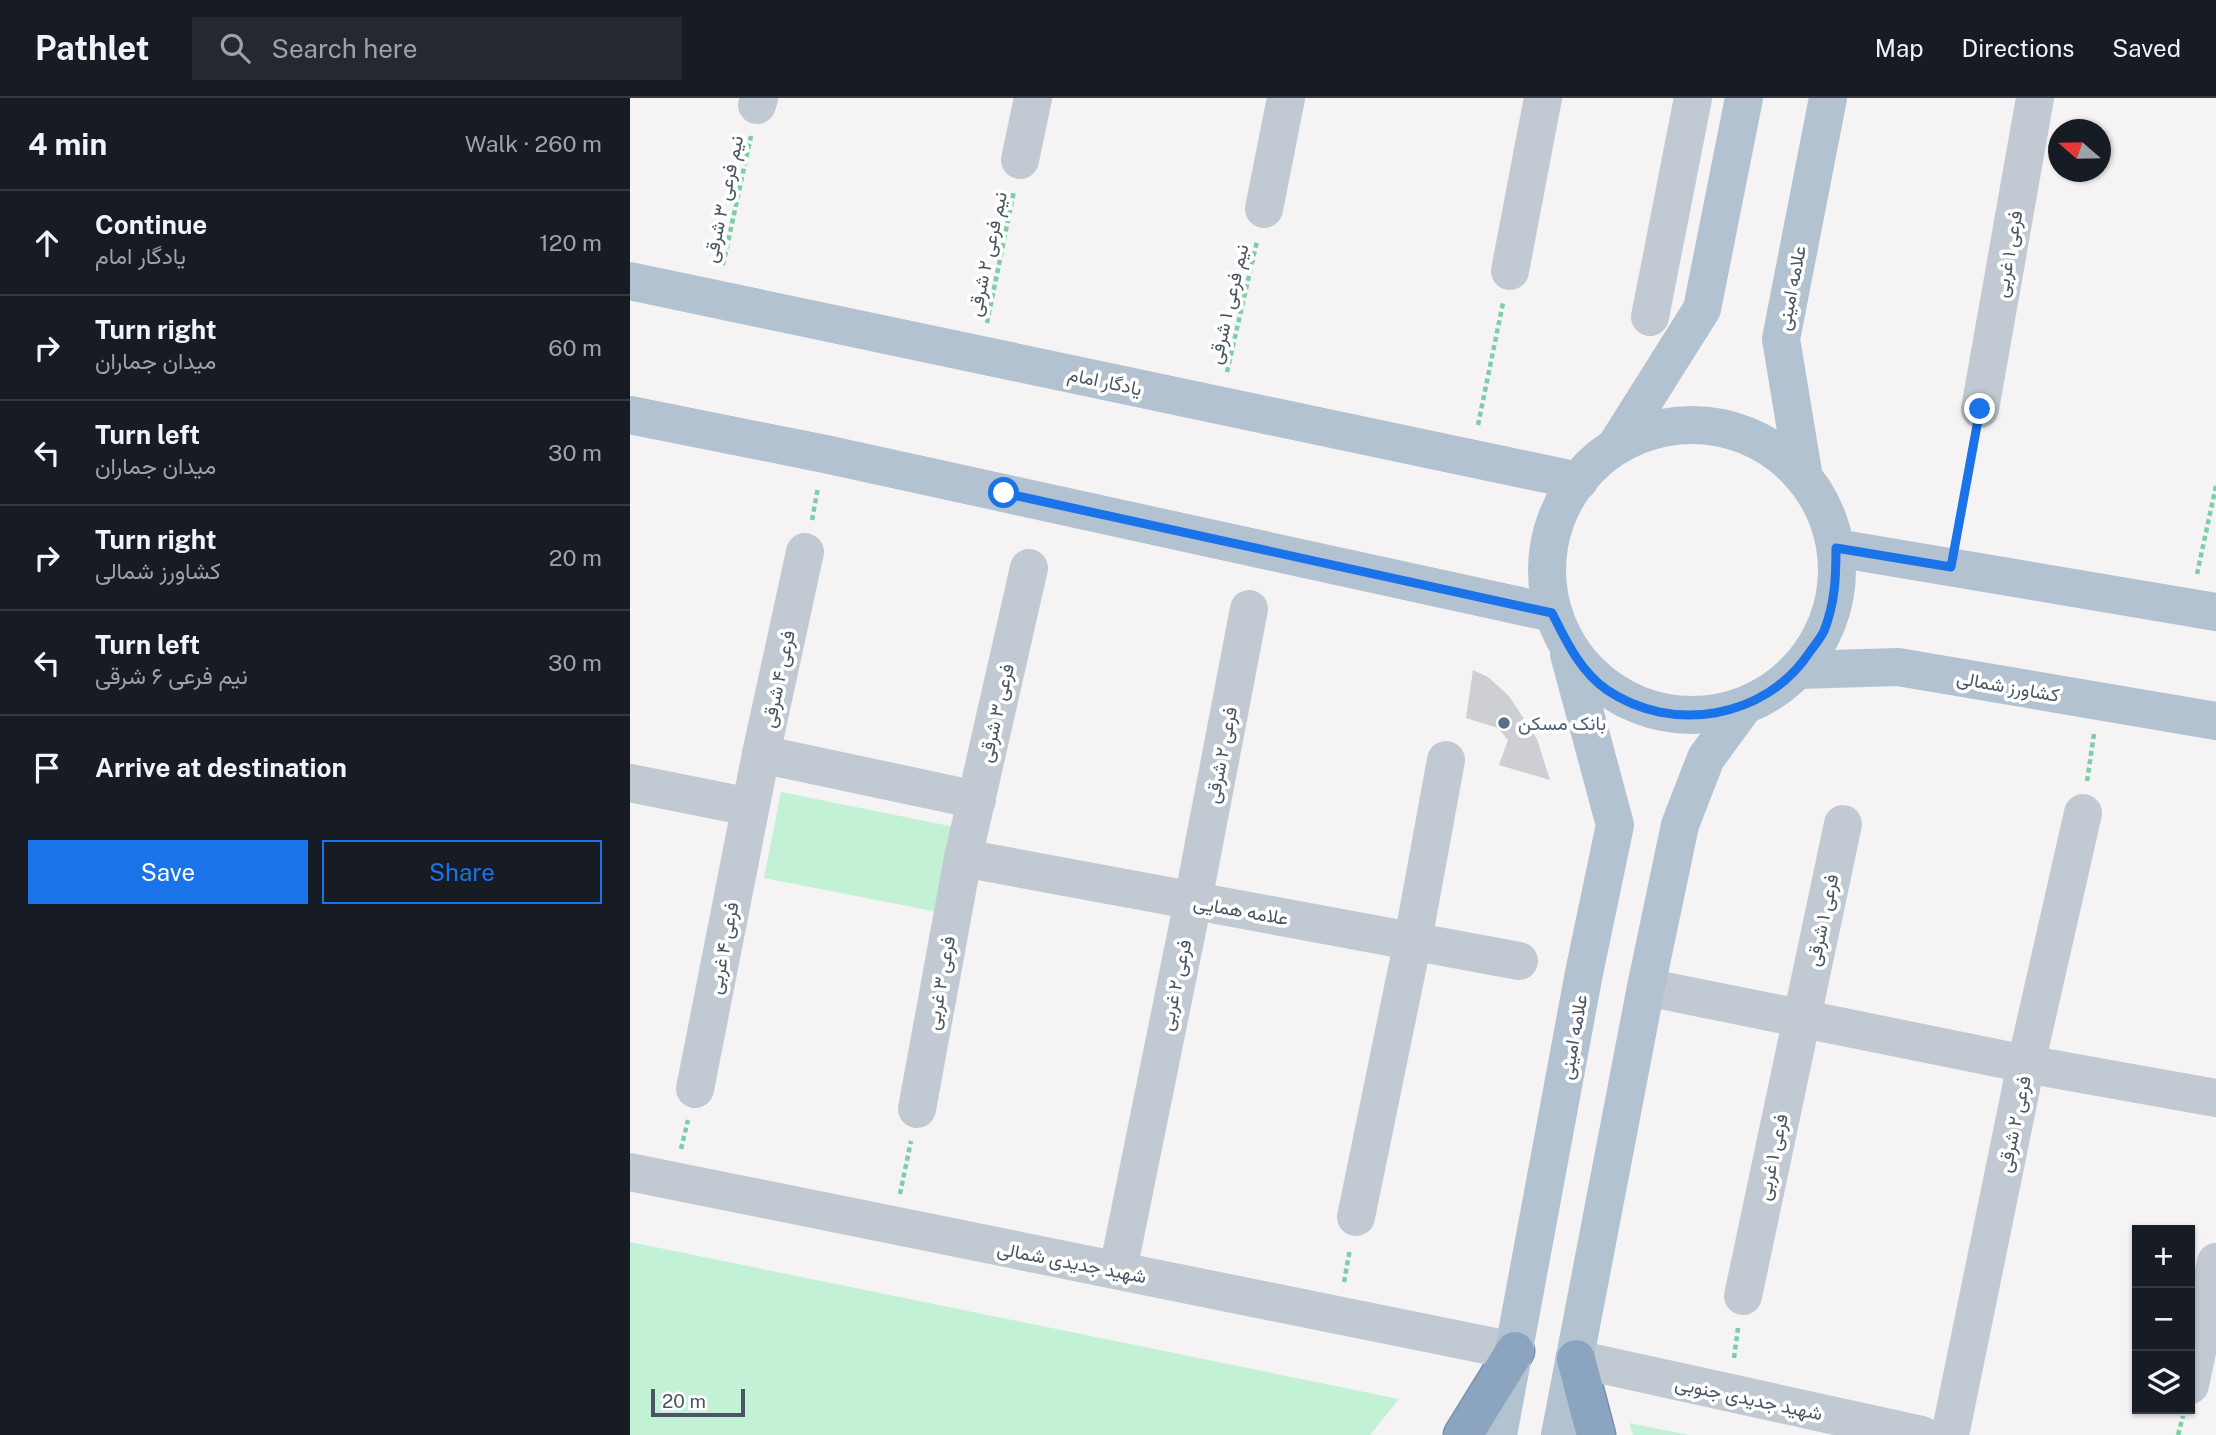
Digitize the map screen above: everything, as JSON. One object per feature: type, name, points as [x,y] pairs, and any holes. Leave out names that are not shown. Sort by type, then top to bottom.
[{"type":"highway","points":[[1463,1435],[1515,1350]]},
{"type":"highway","points":[[1576,1359],[1596,1435]]},
{"type":"main road","points":[[1617,444],[1702,309],[1744,98]]},
{"type":"main road","name":"علامه امینی","points":[[1804,478],[1781,339],[1828,98]]},
{"type":"main road","name":"یادگار امام","points":[[630,281],[1579,481]]},
{"type":"main road","points":[[630,415],[825,454],[1559,628],[1573,655],[1606,690],[1649,710],[1697,717],[1744,706],[1773,691],[1798,670],[1823,633],[1836,590],[1836,548],[1820,501],[1804,478],[1753,437],[1708,424],[1661,427],[1617,444]]},
{"type":"main road","name":"علامه امینی","points":[[1498,1435],[1584,973],[1615,825],[1559,628],[1546,564],[1556,516],[1579,481],[1617,444]]},
{"type":"main road","points":[[1836,548],[2203,609]]},
{"type":"main road","name":"کشاورز شمالی","points":[[1798,670],[1898,667],[2216,721]]},
{"type":"main road","points":[[1560,1435],[1680,825],[1706,758],[1744,706]]},
{"type":"street","points":[[1020,160],[1033,98]]},
{"type":"street","points":[[1264,209],[1286,98]]},
{"type":"street","points":[[1510,271],[1543,98]]},
{"type":"street","points":[[1650,317],[1693,98]]},
{"type":"street","name":"فرعی ۱ غربی","points":[[1980,409],[2035,98]]},
{"type":"street","name":"فرعی ۴ شرقی","points":[[750,807],[805,552]]},
{"type":"street","name":"فرعی ۳ شرقی","points":[[964,858],[1029,568]]},
{"type":"street","name":"فرعی ۲ شرقی","points":[[1193,901],[1249,609]]},
{"type":"street","points":[[761,754],[977,800]]},
{"type":"street","points":[[1356,1217],[1413,940],[1446,760]]},
{"type":"street","points":[[630,783],[750,807]]},
{"type":"street","name":"فرعی ۴ غربی","points":[[695,1089],[750,807]]},
{"type":"street","name":"فرعی ۲ شرقی","points":[[1950,1435],[2026,1064],[2083,813]]},
{"type":"street","name":"فرعی ۱ شرقی","points":[[1801,1017],[1843,824]]},
{"type":"street","name":"علامه همایی","points":[[964,858],[1519,961]]},
{"type":"street","name":"فرعی ۳ غربی","points":[[917,1109],[964,858]]},
{"type":"street","name":"فرعی ۲ غربی","points":[[1118,1270],[1193,901]]},
{"type":"street","points":[[1646,987],[2026,1064],[2216,1098]]},
{"type":"street","name":"فرعی ۱ غربی","points":[[1743,1296],[1801,1017]]},
{"type":"street","name":"شهید جدیدی شمالی","points":[[630,1172],[1515,1350]]},
{"type":"street","points":[[2195,1361],[2216,1262]]},
{"type":"street","name":"شهید جدیدی جنوبی","points":[[1576,1359],[1730,1395],[1922,1435]]},
{"type":"path","name":"نیم فرعی ۳ شرقی","points":[[716,299],[758,101]]},
{"type":"path","name":"نیم فرعی ۲ شرقی","points":[[980,355],[1020,160]]},
{"type":"path","name":"نیم فرعی ۱ شرقی","points":[[1220,405],[1264,209]]},
{"type":"path","points":[[1471,458],[1510,271]]},
{"type":"path","points":[[1951,567],[1980,409]]},
{"type":"path","points":[[805,552],[825,454]]},
{"type":"path","points":[[2203,609],[2216,486]]},
{"type":"path","points":[[2083,813],[2099,701]]},
{"type":"path","points":[[674,1181],[695,1089]]},
{"type":"path","points":[[894,1226],[917,1109]]},
{"type":"path","points":[[1338,1316],[1356,1217]]},
{"type":"path","points":[[1730,1395],[1743,1296]]},
{"type":"path","points":[[2178,1435],[2183,1414]]},
{"type":"green space","points":[[781,792],[955,827],[938,912],[764,878]]},
{"type":"green space","points":[[630,1242],[1399,1399],[1370,1435],[630,1435]]},
{"type":"green space","points":[[1629,1423],[1689,1435],[1633,1435]]},
{"type":"building","name":"بانک مسکن","points":[[1473,670],[1488,677],[1509,696],[1537,739],[1550,780],[1499,765],[1508,740],[1498,728],[1466,718]]},
{"type":"place","name":"بانک مسکن","points":[[1504,723]]},
{"type":"route","points":[[1004,493],[1552,613],[1573,655],[1606,690],[1649,710],[1697,717],[1744,706],[1773,691],[1798,670],[1823,633],[1836,590],[1836,548],[1951,567],[1980,409]]}]
